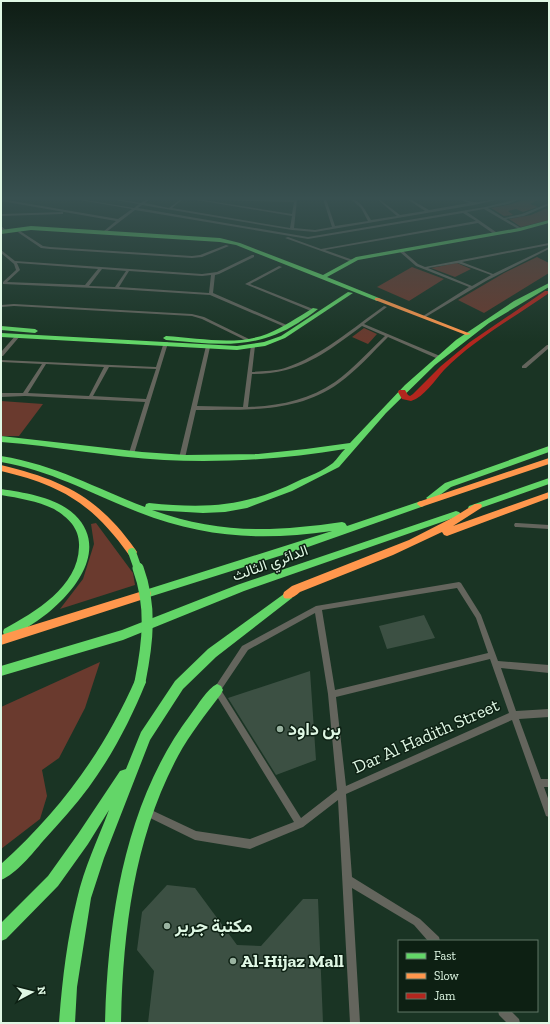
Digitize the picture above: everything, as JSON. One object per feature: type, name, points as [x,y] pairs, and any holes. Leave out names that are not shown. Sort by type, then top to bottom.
[{"type":"main road","points":[[229,247],[384,307],[465,336]]},
{"type":"main road","points":[[245,247],[424,317],[465,336]]},
{"type":"main road","points":[[326,278],[352,261],[369,256],[419,247]]},
{"type":"main road","points":[[326,278],[356,262],[432,247]]},
{"type":"main road","points":[[494,321],[494,311],[549,278]]},
{"type":"main road","points":[[402,392],[405,397],[411,398],[417,395],[448,363],[494,321],[549,285]]},
{"type":"main road","points":[[116,498],[179,511],[206,512],[258,504],[279,495],[336,465],[380,413],[438,357],[465,336],[549,291]]},
{"type":"main road","points":[[1,335],[237,348],[287,326],[312,310],[347,292]]},
{"type":"main road","points":[[1,328],[240,341],[265,344],[283,337],[347,292]]},
{"type":"main road","points":[[494,321],[509,321],[549,297]]},
{"type":"main road","points":[[1,439],[182,458],[284,455],[321,451],[353,445]]},
{"type":"main road","points":[[419,505],[448,485],[549,449]]},
{"type":"main road","points":[[1,458],[54,471],[176,522],[216,532],[267,535],[303,533],[374,520]]},
{"type":"main road","name":"الدائري الثالث","points":[[1,640],[121,604],[549,460]]},
{"type":"main road","points":[[1,468],[44,478],[76,494],[110,520],[124,538],[132,552],[141,577],[148,607],[148,636],[140,682],[133,705],[118,735],[98,766],[61,813],[1,873]]},
{"type":"main road","name":"الدائري الثالث","points":[[1,671],[123,635],[241,588],[549,481]]},
{"type":"main road","points":[[1,492],[25,496],[53,506],[71,516],[82,529],[86,542],[85,559],[78,574],[57,599],[21,626],[1,635]]},
{"type":"main road","points":[[67,1023],[69,987],[84,898],[97,858],[145,736],[179,684],[212,653],[296,589],[399,548],[549,495]]},
{"type":"main road","points":[[399,548],[456,521],[478,506]]},
{"type":"main road","points":[[113,1023],[117,941],[129,876],[147,812],[167,763],[194,718],[216,690]]},
{"type":"main road","points":[[1,934],[53,881],[83,840],[138,754]]},
{"type":"street","points":[[42,247],[192,257],[201,256],[225,247]]},
{"type":"street","points":[[311,247],[352,261]]},
{"type":"street","points":[[320,250],[338,247]]},
{"type":"street","points":[[424,268],[534,247]]},
{"type":"street","points":[[424,317],[493,275],[549,248]]},
{"type":"street","points":[[1,251],[14,262],[18,270],[3,283]]},
{"type":"street","points":[[402,252],[417,265],[472,287]]},
{"type":"street","points":[[14,262],[202,275],[213,273],[253,256]]},
{"type":"street","points":[[459,261],[493,275]]},
{"type":"street","points":[[280,267],[247,284],[312,310]]},
{"type":"street","points":[[87,286],[101,268]]},
{"type":"street","points":[[116,288],[128,270]]},
{"type":"street","points":[[211,294],[213,273]]},
{"type":"street","points":[[3,283],[87,286],[211,294],[287,326]]},
{"type":"street","points":[[1,306],[14,305],[192,315],[203,318],[251,343],[245,407]]},
{"type":"street","points":[[249,373],[265,373],[286,369],[314,356],[384,307]]},
{"type":"street","points":[[361,324],[438,357]]},
{"type":"street","points":[[1,355],[18,336]]},
{"type":"street","points":[[194,408],[276,407],[293,404],[308,399],[337,382],[387,336]]},
{"type":"street","points":[[132,453],[166,343]]},
{"type":"street","points":[[524,367],[549,346]]},
{"type":"street","points":[[182,458],[208,347]]},
{"type":"street","points":[[1,361],[158,368]]},
{"type":"street","points":[[24,394],[45,363]]},
{"type":"street","points":[[90,398],[107,366]]},
{"type":"street","points":[[1,395],[24,394],[148,401]]},
{"type":"street","points":[[518,525],[549,527]]},
{"type":"street","points":[[300,824],[216,690],[245,648],[318,608],[459,585],[479,617],[549,813]]},
{"type":"street","points":[[318,608],[332,694],[342,792],[355,1023]]},
{"type":"street","points":[[332,694],[492,655]]},
{"type":"street","points":[[495,664],[549,669]]},
{"type":"street","name":"Dar Al Hadith Street","points":[[147,812],[195,835],[250,844],[300,824],[342,792],[513,715],[549,714]]},
{"type":"street","points":[[538,782],[549,784]]},
{"type":"street","points":[[347,880],[417,922],[434,940]]},
{"type":"street","points":[[504,1012],[515,1023]]},
{"type":"shaded area","points":[[537,257],[549,263],[549,273],[484,313],[458,300],[504,273]]},
{"type":"shaded area","points":[[457,263],[471,269],[455,277],[431,268]]},
{"type":"shaded area","points":[[412,267],[444,279],[409,301],[377,287]]},
{"type":"shaded area","points":[[364,328],[377,334],[368,344],[352,337]]},
{"type":"shaded area","points":[[1,401],[43,404],[19,436],[1,436]]},
{"type":"shaded area","points":[[96,523],[133,573],[135,585],[60,609],[83,579],[94,544],[91,524]]},
{"type":"shaded area","points":[[100,662],[85,708],[59,758],[42,770],[47,796],[40,819],[1,849],[1,707]]},
{"type":"building","points":[[424,615],[435,638],[387,649],[379,626]]},
{"type":"building","name":"بن داود","points":[[310,671],[316,760],[276,775],[228,698]]},
{"type":"building","name":"Al-Hijaz Mall","points":[[167,885],[195,888],[237,945],[261,946],[303,899],[318,899],[323,1023],[148,1023],[154,971],[137,950],[142,912]]},
{"type":"traffic: fast","points":[[245,247],[377,299]]},
{"type":"traffic: fast","points":[[324,277],[356,259],[423,247]]},
{"type":"traffic: fast","points":[[336,465],[383,411],[432,363],[487,322],[549,285]]},
{"type":"traffic: fast","points":[[1,335],[237,348],[265,344],[283,337],[350,293]]},
{"type":"traffic: fast","points":[[166,338],[215,342],[252,340],[278,332],[315,309]]},
{"type":"traffic: fast","points":[[1,328],[35,331]]},
{"type":"traffic: fast","points":[[1,439],[142,455],[186,458],[258,457],[353,445]]},
{"type":"traffic: fast","points":[[430,498],[448,485],[549,449]]},
{"type":"traffic: fast","points":[[1,459],[19,462],[55,472],[140,509],[166,519],[191,526],[240,533],[264,534],[315,530],[342,526]]},
{"type":"traffic: fast","points":[[149,506],[203,510],[247,504],[289,489],[336,465]]},
{"type":"traffic: fast","points":[[472,508],[549,481]]},
{"type":"traffic: fast","points":[[1,492],[42,501],[58,508],[75,521],[82,533],[84,541],[84,556],[79,570],[71,584],[60,596],[34,617],[8,632]]},
{"type":"traffic: fast","points":[[146,594],[305,544],[421,504]]},
{"type":"traffic: fast","points":[[1,671],[123,635],[241,588],[456,514]]},
{"type":"traffic: fast","points":[[132,552],[145,589],[148,612],[147,642],[140,682]]},
{"type":"traffic: fast","points":[[67,1023],[69,987],[84,898],[97,858],[145,736],[179,685],[212,653],[288,595]]},
{"type":"traffic: fast","points":[[1,873],[56,817],[85,782],[110,744],[131,704],[140,682]]},
{"type":"traffic: fast","points":[[113,1023],[116,954],[120,919],[126,883],[145,815],[173,752],[194,720],[217,690]]},
{"type":"traffic: fast","points":[[1,934],[53,881],[83,839],[124,775]]},
{"type":"traffic: slow","points":[[377,299],[468,334]]},
{"type":"traffic: slow","points":[[421,504],[549,461]]},
{"type":"traffic: slow","points":[[1,468],[41,479],[60,486],[76,495],[92,506],[106,519],[120,534],[132,552]]},
{"type":"traffic: slow","points":[[447,532],[549,495]]},
{"type":"traffic: slow","points":[[288,595],[296,589],[413,543],[435,532],[478,506]]},
{"type":"traffic: slow","points":[[1,640],[146,594]]},
{"type":"traffic: jam","points":[[402,392],[405,397],[411,399],[416,396],[443,367],[472,343],[547,292]]},
{"type":"place","name":"بن داود","points":[[280,729]]},
{"type":"place","name":"مكتبة جرير","points":[[167,926]]},
{"type":"place","name":"Al-Hijaz Mall","points":[[233,961]]}]
